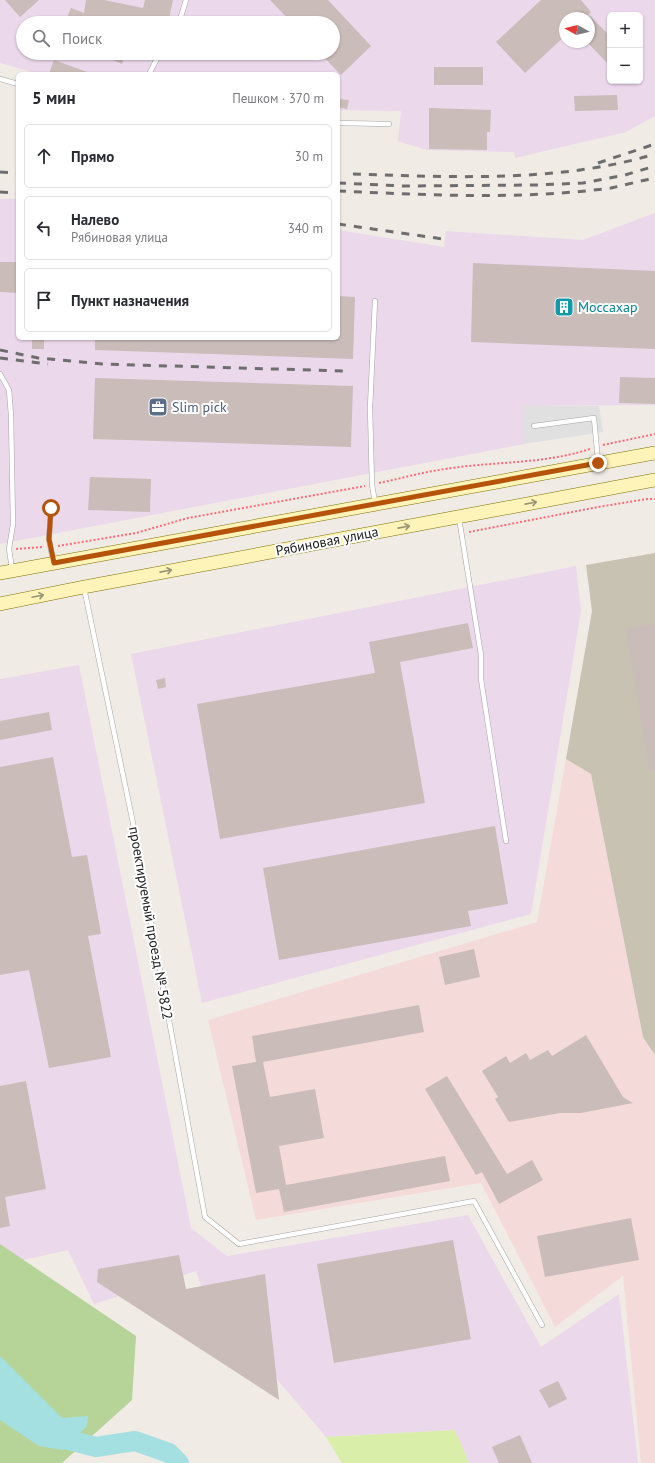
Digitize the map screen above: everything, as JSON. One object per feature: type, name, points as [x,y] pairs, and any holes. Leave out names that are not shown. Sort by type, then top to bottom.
[{"type":"main road","name":"Рябиновая улица","points":[[6,572],[655,453]]},
{"type":"main road","name":"Рябиновая улица","points":[[0,604],[655,480]]},
{"type":"lane","points":[[181,16],[186,0]]},
{"type":"lane","points":[[150,72],[156,60]]},
{"type":"lane","points":[[0,79],[16,83]]},
{"type":"lane","points":[[340,122],[389,124]]},
{"type":"lane","points":[[375,301],[370,408],[372,485],[375,504]]},
{"type":"lane","points":[[0,374],[9,390],[11,415],[13,524],[6,572]]},
{"type":"lane","points":[[534,426],[594,418],[598,463]]},
{"type":"lane","points":[[51,508],[49,539],[54,563]]},
{"type":"lane","points":[[459,516],[481,655],[481,679],[506,841]]},
{"type":"lane","name":"проектируемый проезд № 5822","points":[[84,587],[133,822],[204,1217],[239,1244],[474,1201],[542,1325]]},
{"type":"path","points":[[9,549],[50,547],[136,533],[188,518],[372,485],[439,470],[572,455],[596,447],[655,434]]},
{"type":"path","points":[[461,534],[598,507],[655,499]]},
{"type":"shaded area","points":[[0,0],[655,0],[655,116],[626,132],[515,158],[514,152],[427,150],[398,141],[401,111],[340,110],[340,72],[32,72],[0,63]]},
{"type":"shaded area","points":[[0,199],[16,199],[16,340],[340,340],[340,230],[444,247],[446,231],[583,240],[655,213],[655,405],[524,406],[524,444],[0,544]]},
{"type":"shaded area","points":[[523,406],[599,406],[603,432],[524,444]]},
{"type":"shaded area","points":[[655,553],[655,1055],[643,1037],[591,774],[566,759],[592,611],[586,565]]},
{"type":"shaded area","points":[[576,566],[581,611],[531,914],[202,1003],[131,654]]},
{"type":"shaded area","points":[[79,665],[191,1228],[227,1256],[468,1215],[541,1347],[619,1294],[638,1463],[469,1463],[455,1430],[326,1437],[203,1292],[196,1271],[94,1304],[68,1250],[23,1260],[0,1245],[0,679]]},
{"type":"shaded area","points":[[566,759],[591,774],[643,1037],[655,1055],[655,1463],[641,1463],[623,1276],[555,1327],[481,1183],[256,1220],[208,1020],[537,922]]},
{"type":"green space","points":[[0,1244],[136,1336],[132,1400],[62,1463],[0,1463]]},
{"type":"green space","points":[[455,1430],[469,1463],[342,1463],[326,1437]]},
{"type":"water","points":[[0,1356],[62,1418],[88,1416],[87,1426],[63,1450],[39,1446],[0,1420]]},
{"type":"building","points":[[5,0],[39,0],[21,16],[19,16]]},
{"type":"building","points":[[86,0],[104,0],[143,8],[145,0],[173,0],[170,16],[68,16],[71,8],[84,13]]},
{"type":"building","points":[[270,0],[328,0],[371,46],[341,75],[340,72],[338,72],[327,60],[340,60],[340,16],[285,16]]},
{"type":"building","points":[[541,0],[581,0],[591,12],[559,12],[559,42],[525,73],[496,42]]},
{"type":"building","points":[[595,21],[607,33],[607,63],[593,48],[595,48]]},
{"type":"building","points":[[54,60],[87,72],[50,72]]},
{"type":"building","points":[[113,60],[123,60],[122,64]]},
{"type":"building","points":[[434,67],[483,67],[483,85],[434,85]]},
{"type":"building","points":[[617,95],[618,110],[575,111],[574,96]]},
{"type":"building","points":[[340,99],[349,100],[347,109],[340,107]]},
{"type":"building","points":[[429,108],[491,110],[490,132],[487,132],[487,150],[429,149]]},
{"type":"building","points":[[0,262],[16,262],[16,293],[0,292]]},
{"type":"building","name":"Моссахар","points":[[473,263],[655,271],[655,349],[471,342]]},
{"type":"building","points":[[340,296],[355,297],[353,359],[95,350],[95,340],[340,340]]},
{"type":"building","points":[[32,340],[44,340],[44,349],[32,349]]},
{"type":"building","points":[[620,377],[655,378],[655,404],[619,403]]},
{"type":"building","points":[[95,378],[353,386],[351,447],[93,439]]},
{"type":"building","points":[[90,477],[151,479],[150,512],[88,510]]},
{"type":"building","points":[[468,623],[473,648],[400,662],[425,803],[220,839],[197,704],[375,673],[369,642]]},
{"type":"building","points":[[655,624],[655,771],[650,771],[626,629]]},
{"type":"building","points":[[165,678],[166,687],[158,689],[156,680]]},
{"type":"building","points":[[49,712],[52,730],[0,740],[0,721]]},
{"type":"building","points":[[53,757],[72,857],[87,855],[101,934],[88,936],[111,1057],[49,1068],[29,970],[0,975],[0,767]]},
{"type":"building","points":[[495,826],[508,904],[468,911],[471,926],[279,960],[263,868]]},
{"type":"building","points":[[474,949],[480,977],[445,985],[439,957]]},
{"type":"building","points":[[419,1005],[424,1032],[263,1062],[270,1097],[315,1089],[324,1138],[279,1146],[286,1185],[445,1156],[450,1181],[284,1212],[279,1189],[256,1193],[232,1066],[256,1062],[252,1036]]},
{"type":"building","points":[[586,1035],[623,1097],[633,1103],[581,1113],[560,1113],[509,1122],[495,1099],[498,1097],[482,1071],[506,1056],[510,1063],[526,1053],[530,1060],[548,1050],[552,1056]]},
{"type":"building","points":[[447,1076],[507,1174],[532,1160],[543,1180],[499,1204],[482,1172],[476,1175],[425,1089]]},
{"type":"building","points":[[26,1081],[46,1189],[5,1197],[10,1226],[0,1228],[0,1086]]},
{"type":"building","points":[[631,1218],[639,1260],[545,1277],[537,1236]]},
{"type":"building","points":[[453,1240],[471,1339],[334,1363],[317,1264]]},
{"type":"building","points":[[179,1255],[186,1289],[265,1274],[279,1400],[97,1282],[98,1269]]},
{"type":"building","points":[[558,1381],[567,1399],[549,1408],[539,1390]]},
{"type":"building","points":[[520,1435],[532,1463],[499,1463],[492,1447]]},
{"type":"waterway","points":[[47,1431],[53,1436],[96,1447],[135,1441],[169,1453],[179,1463]]},
{"type":"railway","points":[[598,163],[655,144]]},
{"type":"railway","points":[[353,174],[467,177],[544,174],[582,170],[655,154]]},
{"type":"railway","points":[[340,183],[404,186],[536,185],[583,183],[625,175],[655,166]]},
{"type":"railway","points":[[0,172],[16,173]]},
{"type":"railway","points":[[340,191],[474,196],[543,194],[611,188],[655,178]]},
{"type":"railway","points":[[0,192],[16,193]]},
{"type":"railway","points":[[340,224],[443,239]]},
{"type":"railway","points":[[0,350],[38,358],[102,364],[344,371]]},
{"type":"railway","points":[[0,358],[48,364]]},
{"type":"place","name":"Моссахар","points":[[564,307]]},
{"type":"place","name":"Slim pick","points":[[158,407]]},
{"type":"route","points":[[51,508],[49,539],[54,563],[598,463]]}]
